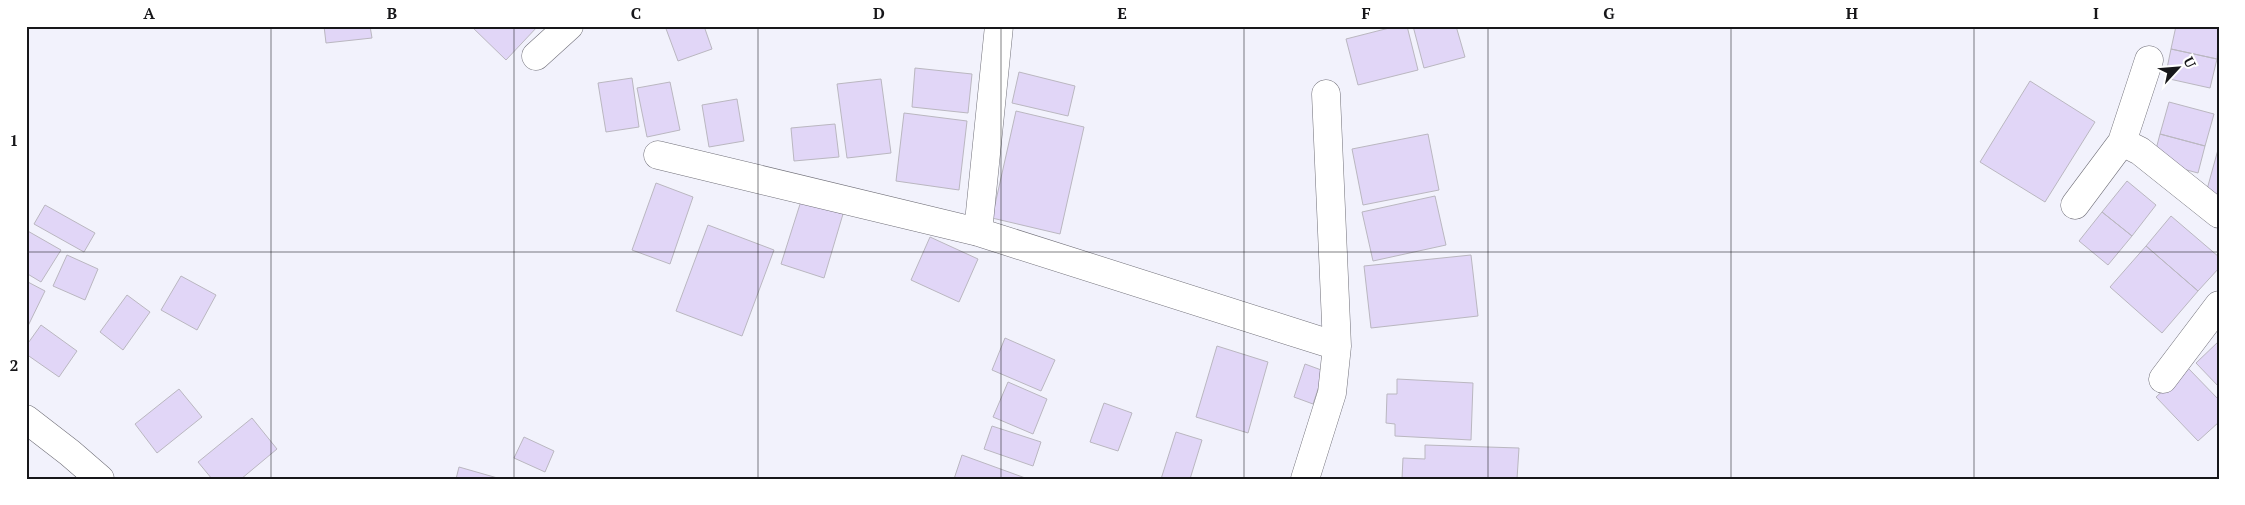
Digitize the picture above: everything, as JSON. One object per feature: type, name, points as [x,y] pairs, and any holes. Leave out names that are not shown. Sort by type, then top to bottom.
[{"type":"street","points":[[536,56],[569,26]]},
{"type":"street","points":[[978,232],[999,26]]},
{"type":"street","points":[[2076,205],[2122,142],[2149,60]]},
{"type":"street","points":[[1304,479],[1332,394],[1337,346],[1326,94]]},
{"type":"street","points":[[2122,142],[2140,152],[2219,214]]},
{"type":"street","points":[[658,155],[978,232],[1337,346]]},
{"type":"street","points":[[2163,378],[2219,305]]},
{"type":"street","points":[[26,419],[70,452],[100,479]]},
{"type":"building","points":[[324,26],[370,26],[372,38],[326,43]]},
{"type":"building","points":[[471,26],[538,26],[506,60]]},
{"type":"building","points":[[665,26],[704,26],[712,49],[678,61]]},
{"type":"building","points":[[1397,26],[1407,26],[1418,70],[1358,85],[1346,39]]},
{"type":"building","points":[[1413,26],[1456,26],[1465,57],[1424,68]]},
{"type":"building","points":[[2176,26],[2219,26],[2217,59],[2171,49]]},
{"type":"building","points":[[2171,49],[2217,59],[2210,88],[2165,78]]},
{"type":"building","points":[[915,68],[972,74],[968,113],[912,107]]},
{"type":"building","points":[[1019,72],[1075,86],[1068,116],[1012,103]]},
{"type":"building","points":[[632,78],[639,127],[606,132],[598,83]]},
{"type":"building","points":[[881,79],[891,153],[847,158],[837,84]]},
{"type":"building","points":[[2030,81],[2095,122],[2045,202],[1980,162]]},
{"type":"building","points":[[670,82],[680,130],[647,137],[637,88]]},
{"type":"building","points":[[737,99],[744,141],[709,147],[702,105]]},
{"type":"building","points":[[2169,102],[2214,114],[2205,146],[2160,134]]},
{"type":"building","points":[[1016,111],[1084,127],[1060,234],[992,218]]},
{"type":"building","points":[[904,113],[967,121],[959,190],[896,181]]},
{"type":"building","points":[[835,124],[839,157],[794,161],[791,128]]},
{"type":"building","points":[[1428,134],[1439,190],[1363,205],[1352,149]]},
{"type":"building","points":[[2160,134],[2205,146],[2198,173],[2153,161]]},
{"type":"building","points":[[2219,146],[2219,196],[2206,193]]},
{"type":"building","points":[[2127,181],[2156,205],[2132,236],[2102,212]]},
{"type":"building","points":[[656,183],[693,197],[670,264],[632,250]]},
{"type":"building","points":[[1435,196],[1446,245],[1373,261],[1362,212]]},
{"type":"building","points":[[801,201],[843,214],[824,278],[781,264]]},
{"type":"building","points":[[45,205],[95,233],[84,252],[34,224]]},
{"type":"building","points":[[2102,212],[2132,236],[2108,265],[2079,241]]},
{"type":"building","points":[[2171,216],[2219,257],[2219,268],[2198,291],[2146,246]]},
{"type":"building","points":[[708,225],[774,250],[742,336],[676,311]]},
{"type":"building","points":[[26,230],[61,250],[41,282],[26,273]]},
{"type":"building","points":[[930,237],[978,259],[959,302],[911,280]]},
{"type":"building","points":[[2146,246],[2198,291],[2162,333],[2110,287]]},
{"type":"building","points":[[67,255],[98,269],[85,300],[53,286]]},
{"type":"building","points":[[1471,255],[1478,316],[1371,328],[1364,266]]},
{"type":"building","points":[[181,276],[216,295],[197,330],[161,310]]},
{"type":"building","points":[[26,281],[45,291],[27,328],[26,327]]},
{"type":"building","points":[[127,295],[150,312],[123,350],[100,332]]},
{"type":"building","points":[[41,325],[77,351],[59,377],[26,354],[26,346]]},
{"type":"building","points":[[1005,338],[1055,360],[1041,391],[992,370]]},
{"type":"building","points":[[2219,341],[2219,387],[2196,363]]},
{"type":"building","points":[[1217,346],[1268,362],[1248,433],[1196,417]]},
{"type":"building","points":[[1305,364],[1324,371],[1313,404],[1294,397]]},
{"type":"building","points":[[2188,368],[2219,400],[2219,422],[2198,441],[2156,397]]},
{"type":"building","points":[[1397,379],[1473,383],[1471,440],[1395,436],[1395,424],[1386,423],[1387,394],[1397,394]]},
{"type":"building","points":[[1008,382],[1047,399],[1033,434],[993,417]]},
{"type":"building","points":[[179,389],[202,417],[157,453],[135,424]]},
{"type":"building","points":[[1104,403],[1132,413],[1118,451],[1090,442]]},
{"type":"building","points":[[252,418],[277,449],[241,479],[212,479],[198,462]]},
{"type":"building","points":[[992,426],[1041,442],[1033,466],[984,449]]},
{"type":"building","points":[[1176,432],[1202,440],[1190,479],[1161,479]]},
{"type":"building","points":[[524,437],[554,451],[545,472],[514,458]]},
{"type":"building","points":[[1425,445],[1519,448],[1517,479],[1402,479],[1403,458],[1425,459]]},
{"type":"building","points":[[962,455],[1028,479],[954,479]]},
{"type":"building","points":[[459,467],[501,479],[456,479]]}]
